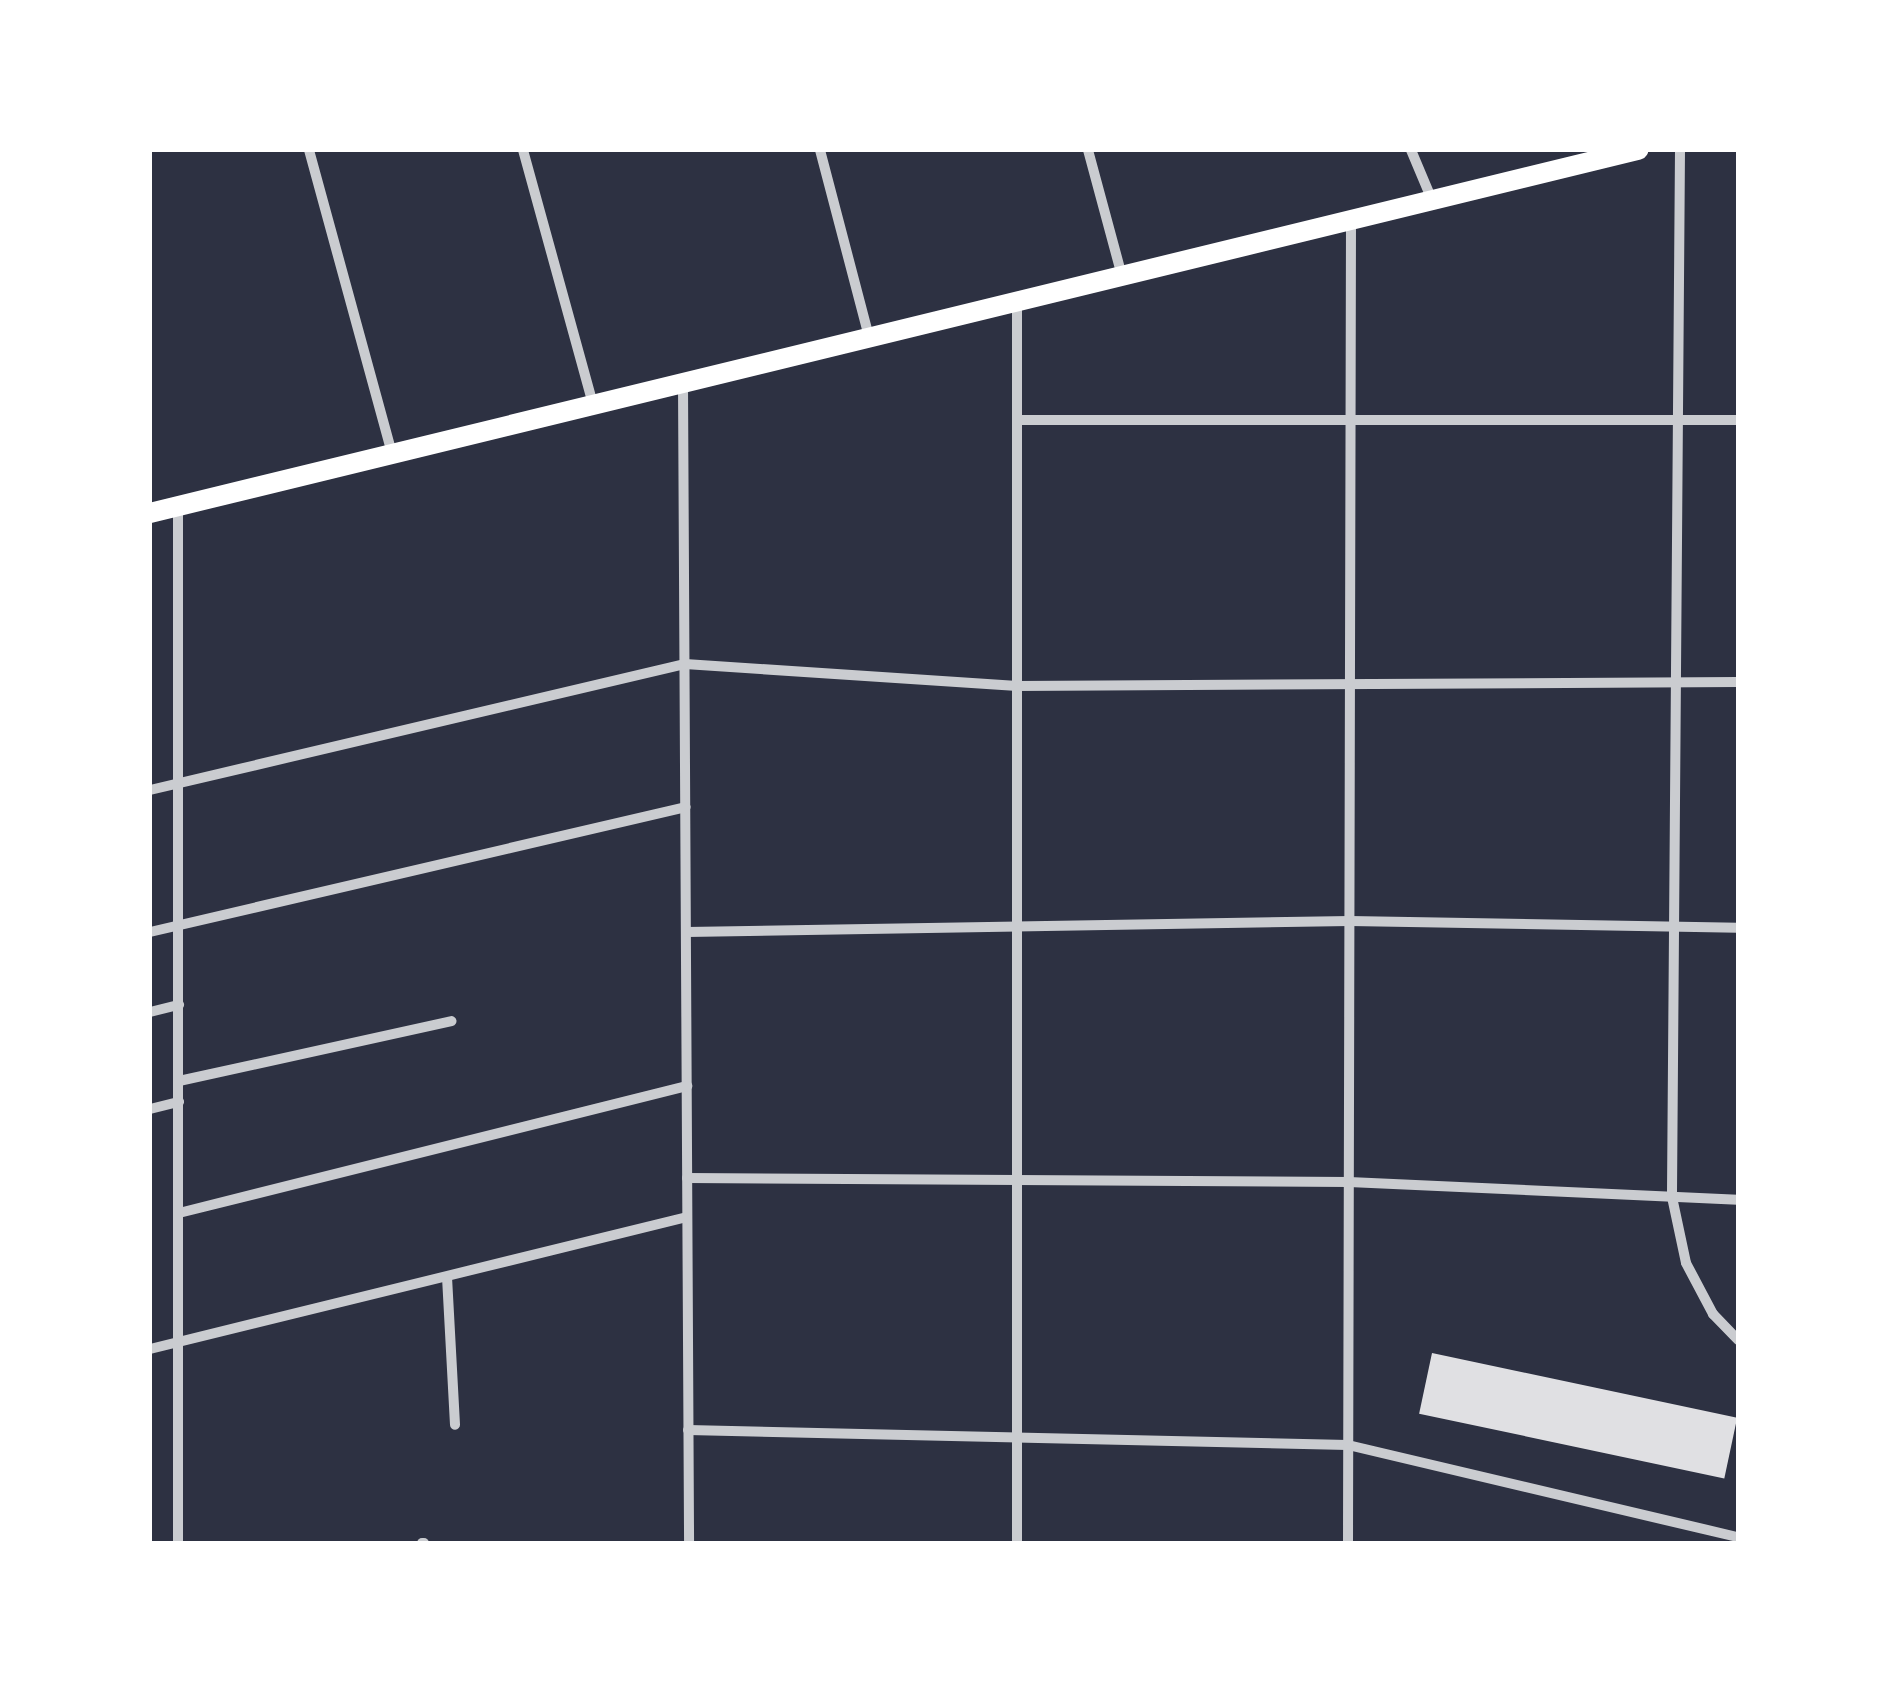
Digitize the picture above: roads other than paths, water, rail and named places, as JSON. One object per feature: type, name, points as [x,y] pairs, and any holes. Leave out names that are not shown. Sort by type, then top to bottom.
[{"type":"main road","points":[[150,513],[1638,150]]},
{"type":"street","points":[[309,150],[392,454]]},
{"type":"street","points":[[523,150],[593,405]]},
{"type":"street","points":[[820,150],[869,338]]},
{"type":"street","points":[[1088,150],[1122,276]]},
{"type":"street","points":[[1411,150],[1432,200]]},
{"type":"street","points":[[1680,150],[1672,1197],[1686,1262],[1713,1314],[1738,1340]]},
{"type":"street","points":[[1348,1543],[1351,220]]},
{"type":"street","points":[[1016,1543],[1017,302]]},
{"type":"street","points":[[684,384],[689,1543]]},
{"type":"street","points":[[1018,420],[1738,420]]},
{"type":"street","points":[[178,506],[178,1543]]},
{"type":"street","points":[[150,790],[686,664],[1018,686],[1738,682]]},
{"type":"street","points":[[150,932],[686,807]]},
{"type":"street","points":[[686,932],[1350,921],[1738,928]]},
{"type":"street","points":[[150,1012],[179,1006]]},
{"type":"street","points":[[179,1081],[451,1021]]},
{"type":"street","points":[[179,1213],[687,1086]]},
{"type":"street","points":[[150,1109],[179,1102]]},
{"type":"street","points":[[687,1178],[1349,1182],[1738,1200]]},
{"type":"street","points":[[150,1349],[688,1218]]},
{"type":"street","points":[[447,1277],[456,1425]]},
{"type":"street","points":[[688,1430],[1348,1445],[1738,1537]]}]
